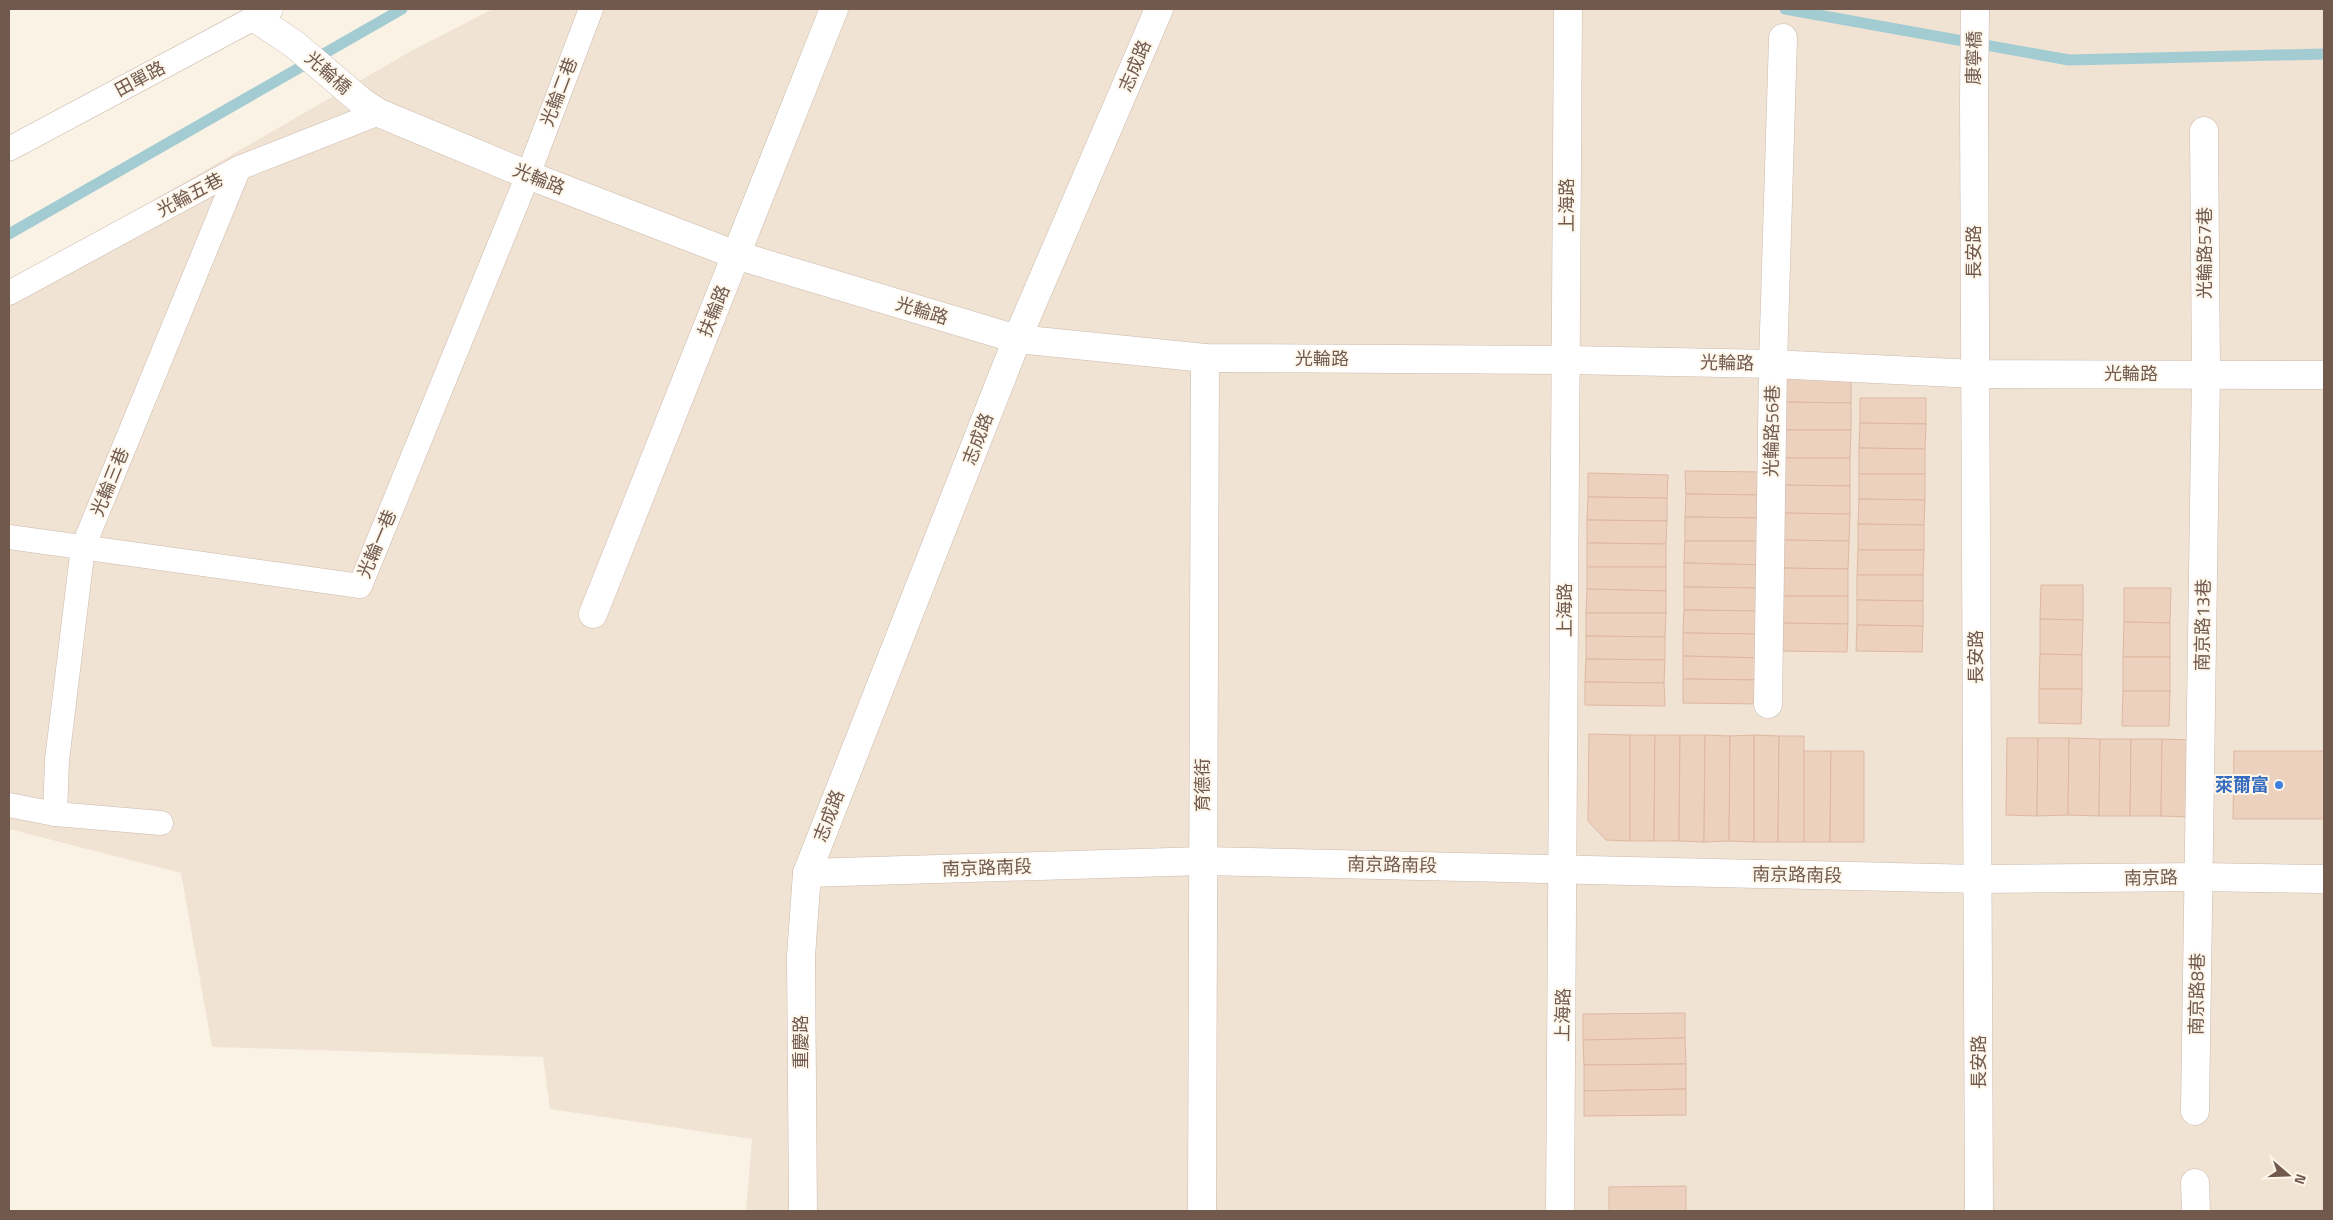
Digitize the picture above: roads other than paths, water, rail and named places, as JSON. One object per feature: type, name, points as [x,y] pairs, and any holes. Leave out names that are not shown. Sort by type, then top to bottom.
[{"type":"street","name":"扶輪路","points":[[593,614],[834,9]]},
{"type":"street","name":"志成路","points":[[807,873],[1017,339],[1160,9]]},
{"type":"street","name":"上海路","points":[[1560,1211],[1564,869],[1568,9]]},
{"type":"street","name":"康寧橋","points":[[1974,102],[1975,12]]},
{"type":"street","name":"光輪橋","points":[[263,13],[294,44],[371,108]]},
{"type":"street","name":"光輪路56巷","points":[[1768,704],[1773,364],[1783,38]]},
{"type":"street","name":"長安路","points":[[1974,102],[1979,1211]]},
{"type":"street","name":"光輪路","points":[[371,108],[528,175],[736,255],[1017,339],[1205,358],[1567,360],[1773,364],[1975,374],[2324,375]]},
{"type":"street","name":"光輪路57巷","points":[[2204,132],[2206,374]]},
{"type":"street","name":"育德街","points":[[1202,1211],[1205,358]]},
{"type":"street","name":"南京路13巷","points":[[2200,877],[2206,374]]},
{"type":"street","name":"南京路南段","points":[[807,873],[1203,861],[1978,879]]},
{"type":"street","name":"重慶路","points":[[803,1211],[801,956],[807,873]]},
{"type":"street","name":"南京路","points":[[1978,879],[2200,877],[2324,879]]},
{"type":"street","name":"南京路8巷","points":[[2195,1111],[2200,877]]},
{"type":"street","points":[[2195,1183],[2196,1211]]},
{"type":"lane","name":"光輪二巷","points":[[528,175],[590,9]]},
{"type":"lane","name":"田單路","points":[[9,149],[263,13]]},
{"type":"lane","name":"光輪五巷","points":[[9,293],[239,168],[371,108]]},
{"type":"lane","name":"光輪三巷","points":[[55,814],[57,760],[84,547],[239,168]]},
{"type":"lane","name":"光輪一巷","points":[[9,537],[360,586],[528,175]]},
{"type":"lane","points":[[9,805],[55,814],[161,823]]},
{"type":"waterway","points":[[9,234],[402,9]]},
{"type":"waterway","points":[[1785,9],[2069,60],[2324,54]]},
{"type":"place","name":"萊爾富","points":[[2279,785]]}]
